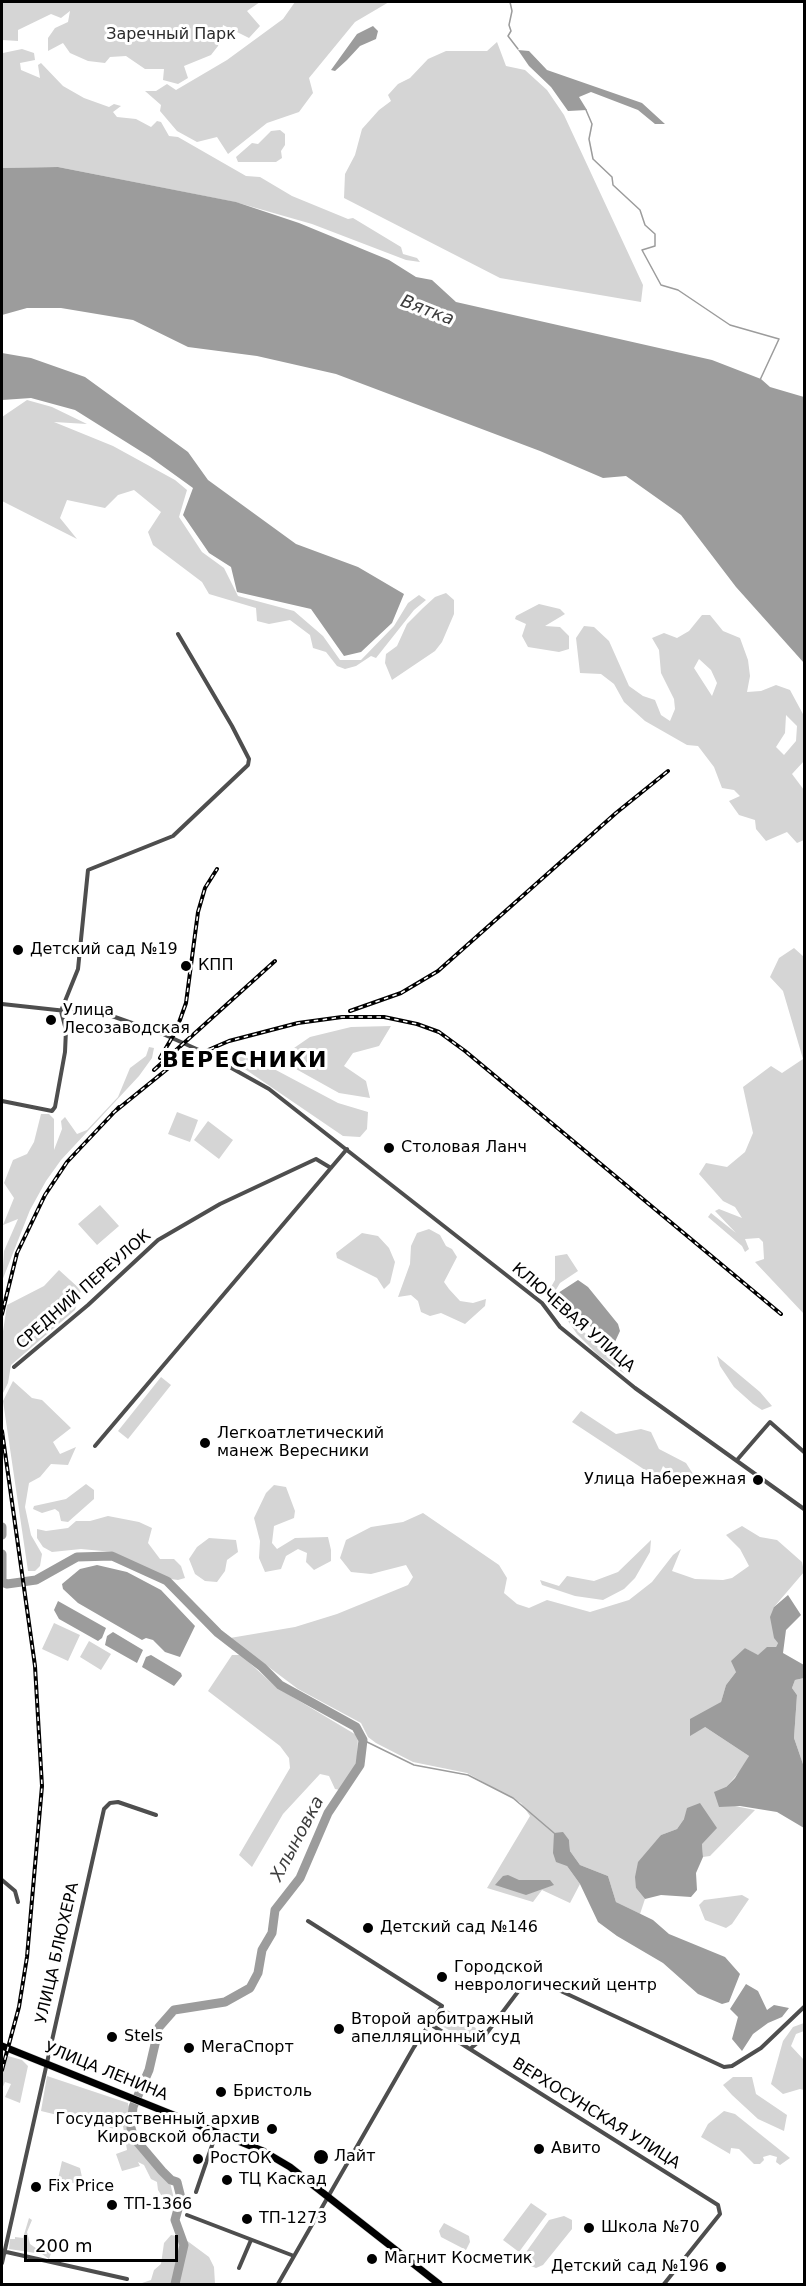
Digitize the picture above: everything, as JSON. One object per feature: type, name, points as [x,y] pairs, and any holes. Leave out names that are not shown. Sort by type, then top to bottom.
[{"type":"main road","name":"УЛИЦА ЛЕНИНА","points":[[2,2046],[263,2151],[290,2167],[439,2284]]},
{"type":"street","points":[[2,1101],[52,1111],[56,1107],[65,1052],[66,1030],[61,1011],[78,969],[88,870],[173,836],[248,765],[249,759],[232,726],[178,634]]},
{"type":"street","name":"КЛЮЧЕВАЯ УЛИЦА","points":[[2,1004],[112,1016],[163,1034],[201,1051],[269,1089],[542,1303],[560,1327],[634,1388],[804,1509]]},
{"type":"street","points":[[95,1446],[347,1149]]},
{"type":"street","name":"СРЕДНИЙ ПЕРЕУЛОК","points":[[14,1366],[88,1305],[158,1240],[220,1204],[316,1159],[331,1168]]},
{"type":"street","points":[[737,1460],[770,1422],[804,1452]]},
{"type":"street","name":"УЛИЦА БЛЮХЕРА","points":[[2,2263],[104,1809],[110,1803],[118,1802],[156,1815]]},
{"type":"street","points":[[2,1880],[15,1891],[18,1902]]},
{"type":"street","points":[[278,2284],[442,2006],[308,1921]]},
{"type":"street","points":[[470,2049],[483,2038],[520,1989],[530,1984],[550,1986],[724,2067],[738,2064],[761,2048],[804,2007]]},
{"type":"street","name":"ВЕРХОСУНСКАЯ УЛИЦА","points":[[430,2024],[718,2205],[720,2214],[664,2284]]},
{"type":"street","points":[[196,2192],[217,2131]]},
{"type":"street","points":[[187,2215],[294,2256]]},
{"type":"street","points":[[239,2268],[251,2240]]},
{"type":"street","points":[[3,2251],[127,2279]]},
{"type":"green space","name":"Заречный Парк","points":[[5,2],[260,2],[247,11],[260,26],[249,38],[223,25],[218,46],[211,55],[184,66],[188,78],[178,84],[163,80],[164,69],[145,69],[126,56],[110,57],[105,63],[88,61],[70,53],[63,43],[48,51],[48,38],[55,28],[68,22],[70,11],[61,18],[51,14],[18,30],[18,41],[2,40],[2,4]]},
{"type":"green space","points":[[295,2],[389,2],[355,22],[309,78],[313,93],[299,112],[267,123],[228,154],[217,137],[197,142],[177,131],[160,111],[161,105],[145,91],[156,91],[167,84],[176,90],[227,60],[283,19]]},
{"type":"green space","points":[[497,42],[506,66],[525,70],[547,90],[564,115],[643,285],[641,302],[500,278],[344,198],[345,174],[355,155],[362,129],[379,110],[391,101],[388,95],[398,84],[410,78],[428,59],[446,51],[487,51]]},
{"type":"green space","points":[[22,49],[34,53],[35,60],[20,63],[21,70],[40,78],[38,65],[41,63],[63,86],[84,98],[109,107],[114,104],[121,106],[113,112],[117,117],[136,119],[151,127],[157,121],[161,122],[169,136],[178,137],[246,176],[260,177],[292,196],[348,219],[353,218],[401,247],[403,254],[417,258],[420,262],[406,260],[312,224],[235,202],[58,167],[2,168],[3,53]]},
{"type":"green space","points":[[280,130],[285,134],[285,145],[281,151],[282,158],[276,162],[238,162],[236,157],[252,143],[258,144],[271,131]]},
{"type":"green space","points":[[27,400],[52,407],[87,424],[54,422],[113,446],[175,480],[187,490],[179,517],[202,552],[224,568],[238,596],[294,611],[323,636],[340,660],[361,660],[394,626],[408,603],[419,595],[426,600],[414,610],[376,658],[371,656],[356,666],[345,669],[337,666],[326,652],[313,648],[310,635],[290,620],[269,624],[257,621],[256,608],[209,594],[202,582],[153,545],[148,532],[161,512],[134,490],[118,495],[105,508],[67,500],[60,518],[77,539],[2,501],[2,417]]},
{"type":"green space","points":[[446,593],[454,600],[454,614],[442,642],[435,651],[392,680],[385,663],[386,654],[397,646],[407,624],[435,597]]},
{"type":"green space","points":[[539,604],[560,609],[565,614],[545,626],[560,627],[569,636],[569,649],[559,652],[528,647],[522,636],[526,624],[515,619],[516,616]]},
{"type":"green space","points":[[702,615],[710,615],[723,631],[740,638],[748,660],[750,676],[747,692],[761,691],[776,685],[790,690],[804,716],[804,761],[792,774],[804,790],[804,840],[797,843],[787,832],[766,841],[756,829],[755,820],[739,815],[729,801],[740,796],[734,790],[722,788],[714,767],[698,746],[687,745],[645,721],[624,702],[614,684],[601,674],[580,673],[576,638],[584,626],[594,627],[609,641],[629,686],[643,696],[655,700],[661,715],[670,721],[675,709],[674,699],[661,673],[659,650],[652,638],[664,633],[677,638],[689,631]],"holes":[[[699,659],[711,670],[717,683],[712,696],[694,668]],[[786,715],[797,726],[796,741],[784,755],[776,747],[785,733]]]},
{"type":"green space","points":[[794,948],[804,957],[804,1314],[755,1262],[764,1259],[763,1242],[759,1238],[745,1239],[749,1249],[745,1252],[742,1246],[708,1217],[711,1213],[736,1233],[715,1211],[719,1209],[742,1218],[735,1207],[723,1201],[699,1174],[706,1163],[727,1167],[745,1152],[753,1133],[743,1087],[771,1066],[782,1073],[803,1059],[783,991],[770,977],[779,958]]},
{"type":"green space","points":[[391,1026],[379,1046],[353,1053],[344,1066],[366,1081],[370,1098],[339,1093],[278,1059],[310,1037],[351,1027]]},
{"type":"green space","points":[[149,1047],[154,1048],[152,1058],[139,1076],[61,1160],[46,1181],[30,1210],[2,1281],[4,1251],[18,1219],[3,1225],[14,1198],[4,1183],[13,1160],[27,1154],[34,1142],[41,1114],[49,1114],[54,1119],[54,1150],[62,1129],[61,1121],[65,1117],[77,1134],[87,1130],[118,1097],[130,1068],[146,1056]]},
{"type":"green space","points":[[242,1052],[338,1103],[368,1112],[367,1129],[360,1137],[343,1136],[236,1063]]},
{"type":"green space","points":[[177,1112],[198,1120],[190,1142],[168,1134]]},
{"type":"green space","points":[[208,1121],[233,1140],[219,1159],[194,1140]]},
{"type":"green space","points":[[100,1205],[119,1226],[97,1245],[78,1224]]},
{"type":"green space","points":[[429,1229],[440,1235],[446,1246],[452,1249],[457,1257],[444,1282],[449,1289],[460,1301],[473,1303],[486,1299],[485,1306],[465,1324],[441,1313],[430,1316],[421,1312],[418,1301],[411,1295],[398,1297],[410,1264],[411,1246],[417,1233]]},
{"type":"green space","points":[[362,1233],[378,1236],[389,1248],[395,1262],[390,1283],[384,1289],[377,1278],[337,1258],[336,1253]]},
{"type":"green space","points":[[567,1254],[578,1271],[560,1283],[554,1293],[583,1331],[625,1374],[598,1355],[577,1334],[548,1292],[555,1280],[555,1256]]},
{"type":"green space","points":[[59,1270],[81,1290],[75,1310],[11,1365],[8,1383],[2,1395],[2,1338],[7,1305],[44,1286]]},
{"type":"green space","points":[[717,1356],[760,1392],[772,1406],[762,1410],[734,1387],[720,1366]]},
{"type":"green space","points":[[161,1377],[171,1385],[128,1439],[118,1431]]},
{"type":"green space","points":[[13,1381],[32,1398],[42,1400],[71,1428],[53,1442],[60,1454],[76,1447],[68,1465],[51,1464],[40,1477],[29,1483],[25,1507],[31,1535],[42,1554],[40,1566],[35,1571],[28,1571],[3,1401]]},
{"type":"green space","points":[[581,1411],[616,1434],[641,1429],[651,1432],[659,1449],[686,1463],[693,1474],[690,1481],[683,1484],[663,1466],[659,1475],[645,1470],[572,1422]]},
{"type":"green space","points":[[86,1484],[94,1490],[94,1499],[68,1522],[61,1521],[59,1512],[55,1509],[42,1513],[33,1509],[34,1506],[66,1499]]},
{"type":"green space","points":[[274,1485],[286,1487],[295,1511],[294,1518],[274,1526],[272,1543],[277,1549],[295,1538],[328,1537],[331,1561],[314,1570],[306,1562],[307,1553],[298,1549],[286,1556],[281,1569],[265,1572],[259,1558],[260,1541],[254,1518],[266,1493]]},
{"type":"green space","points":[[423,1513],[499,1565],[507,1578],[504,1593],[517,1604],[529,1608],[547,1600],[590,1612],[629,1600],[652,1582],[673,1555],[681,1549],[672,1571],[695,1579],[732,1578],[749,1566],[740,1549],[726,1535],[742,1526],[760,1537],[777,1540],[802,1562],[804,1572],[774,1607],[778,1643],[776,1647],[758,1656],[745,1648],[736,1672],[726,1685],[721,1702],[705,1727],[749,1756],[744,1767],[726,1787],[730,1805],[755,1810],[710,1856],[703,1857],[702,1844],[684,1819],[677,1829],[661,1835],[636,1888],[645,1899],[640,1914],[616,1902],[608,1876],[580,1865],[570,1851],[569,1840],[567,1866],[580,1884],[570,1903],[542,1890],[533,1902],[487,1888],[530,1816],[521,1803],[467,1773],[413,1762],[376,1743],[368,1737],[361,1723],[298,1689],[230,1638],[295,1627],[337,1614],[408,1585],[413,1577],[406,1565],[371,1574],[351,1572],[340,1558],[346,1540],[371,1527],[403,1522]]},
{"type":"green space","points":[[108,1516],[139,1522],[152,1528],[148,1543],[160,1559],[174,1559],[181,1566],[185,1578],[178,1580],[164,1578],[113,1552],[81,1549],[52,1552],[43,1547],[37,1538],[37,1529],[46,1531],[68,1528],[76,1521],[90,1521]]},
{"type":"green space","points":[[209,1538],[236,1540],[238,1552],[227,1560],[225,1571],[217,1582],[205,1581],[195,1574],[189,1559],[197,1547]]},
{"type":"green space","points":[[651,1540],[650,1552],[635,1578],[624,1589],[603,1600],[575,1596],[542,1585],[540,1580],[559,1586],[567,1576],[594,1581],[618,1572]]},
{"type":"green space","points":[[54,1623],[80,1635],[68,1661],[42,1649]]},
{"type":"green space","points":[[89,1641],[111,1654],[101,1670],[80,1657]]},
{"type":"green space","points":[[232,1655],[241,1655],[276,1687],[358,1736],[357,1766],[340,1790],[335,1789],[329,1776],[320,1774],[283,1814],[252,1867],[239,1855],[290,1768],[289,1758],[280,1746],[208,1691]]},
{"type":"green space","points":[[804,1678],[804,1767],[794,1738],[797,1695],[792,1688],[795,1680]]},
{"type":"green space","points":[[742,1895],[749,1899],[732,1924],[726,1928],[705,1920],[699,1905],[704,1900]]},
{"type":"green space","points":[[443,2007],[482,2032],[470,2042],[440,2025],[436,2019]]},
{"type":"green space","points":[[804,2023],[804,2031],[796,2034],[791,2046],[804,2060],[804,2090],[783,2094],[771,2084],[783,2041],[793,2027]]},
{"type":"green space","points":[[8,2056],[22,2060],[28,2066],[20,2103],[5,2097],[11,2084],[5,2082],[2,2089],[2,2076]]},
{"type":"green space","points":[[47,2076],[128,2103],[127,2135],[145,2150],[149,2158],[169,2178],[174,2199],[180,2195],[182,2202],[171,2210],[163,2208],[165,2201],[158,2190],[157,2182],[151,2179],[144,2165],[138,2162],[140,2166],[122,2171],[116,2154],[127,2150],[123,2126],[115,2129],[41,2111]]},
{"type":"green space","points":[[733,2077],[752,2077],[756,2094],[787,2115],[784,2131],[758,2119],[732,2095],[723,2085]]},
{"type":"green space","points":[[724,2111],[735,2114],[790,2158],[780,2165],[776,2162],[777,2157],[770,2155],[763,2157],[764,2160],[760,2164],[754,2164],[739,2149],[731,2148],[730,2154],[701,2137],[708,2124]]},
{"type":"green space","points":[[62,2161],[80,2168],[84,2186],[58,2179]]},
{"type":"green space","points":[[531,2203],[547,2214],[519,2252],[503,2240]]},
{"type":"green space","points":[[564,2216],[572,2220],[572,2229],[543,2265],[536,2268],[526,2264],[524,2255],[549,2220]]},
{"type":"green space","points":[[29,2218],[32,2220],[27,2232],[30,2244],[40,2251],[52,2251],[49,2259],[42,2254],[9,2249],[10,2239],[23,2238]]},
{"type":"green space","points":[[444,2223],[469,2236],[470,2242],[466,2250],[441,2237],[439,2231]]},
{"type":"green space","points":[[171,2235],[182,2237],[209,2257],[214,2267],[215,2284],[139,2284],[151,2280],[154,2270],[161,2264],[164,2243]]},
{"type":"water","points":[[373,26],[378,31],[376,39],[360,46],[335,71],[331,70],[357,34]]},
{"type":"water","points":[[518,50],[529,51],[547,70],[642,103],[665,124],[655,124],[638,110],[591,92],[579,97],[587,110],[568,111],[551,87],[529,66]]},
{"type":"water","name":"Вятка","points":[[58,167],[236,202],[299,223],[389,260],[416,277],[432,280],[456,302],[712,360],[761,379],[770,387],[804,397],[804,663],[736,587],[681,515],[626,476],[603,478],[540,451],[336,374],[257,356],[188,347],[133,320],[61,308],[27,308],[2,315],[2,168]]},
{"type":"water","points":[[2,353],[31,358],[85,377],[188,452],[208,480],[296,544],[358,567],[404,594],[392,623],[361,652],[344,656],[311,609],[237,592],[231,567],[209,553],[183,515],[193,488],[150,457],[75,410],[31,398],[2,400]]},
{"type":"water","points":[[578,1280],[588,1287],[618,1324],[620,1331],[614,1344],[607,1346],[580,1314],[560,1297],[558,1293]]},
{"type":"water","points":[[97,1565],[127,1572],[161,1590],[195,1626],[180,1657],[165,1652],[153,1640],[146,1638],[142,1640],[78,1603],[63,1589],[62,1584],[80,1569]]},
{"type":"water","points":[[788,1595],[801,1615],[786,1630],[783,1653],[804,1665],[804,1678],[795,1680],[792,1688],[797,1695],[794,1738],[804,1767],[804,1828],[777,1812],[740,1806],[719,1807],[714,1792],[726,1787],[735,1778],[749,1756],[705,1727],[690,1736],[690,1719],[721,1702],[726,1685],[736,1672],[731,1661],[745,1648],[758,1655],[767,1647],[776,1647],[778,1643],[774,1638],[770,1617],[774,1607]]},
{"type":"water","points":[[58,1601],[106,1628],[102,1638],[98,1641],[59,1619],[54,1610]]},
{"type":"water","points":[[113,1632],[143,1650],[137,1663],[105,1645],[107,1636]]},
{"type":"water","points":[[151,1655],[181,1673],[182,1676],[174,1686],[142,1667],[146,1657]]},
{"type":"water","points":[[700,1803],[717,1828],[702,1844],[703,1857],[696,1873],[697,1890],[691,1897],[661,1895],[645,1899],[636,1888],[635,1877],[638,1862],[661,1835],[677,1829],[684,1819],[687,1808]]},
{"type":"water","points":[[563,1832],[569,1840],[570,1851],[580,1865],[608,1876],[616,1902],[653,1920],[669,1934],[725,1957],[740,1974],[729,2002],[722,2004],[698,1994],[663,1963],[598,1922],[580,1884],[567,1866],[556,1862],[553,1853],[554,1833]]},
{"type":"water","points":[[508,1875],[519,1880],[550,1880],[554,1885],[526,1895],[495,1885],[503,1876]]},
{"type":"water","points":[[746,1984],[758,1991],[767,2010],[774,2005],[789,2008],[782,2017],[768,2023],[753,2034],[742,2051],[732,2039],[738,2017],[730,2009]]},
{"type":"waterway","points":[[510,2],[511,31],[508,36],[518,49]]},
{"type":"waterway","points":[[586,110],[592,124],[589,139],[593,159],[612,177],[613,185],[640,210],[645,225],[655,234],[655,246],[642,250],[661,285],[678,290],[730,325],[779,339],[760,380]]},
{"type":"waterway","name":"Хлыновка","points":[[2,1527],[2,1535]]},
{"type":"waterway","name":"Хлыновка","points":[[2,1554],[2,1582],[7,1584],[36,1580],[77,1557],[112,1556],[167,1581],[218,1633],[262,1667],[280,1685],[356,1727],[363,1740],[360,1765],[328,1813],[300,1878],[275,1910],[272,1933],[262,1950],[258,1973],[250,1988],[225,2002],[174,2010],[159,2027],[149,2070],[133,2107],[131,2128],[134,2138],[162,2171],[171,2180],[177,2182],[181,2198],[175,2220],[184,2245],[175,2284]]},
{"type":"waterway","points":[[363,1740],[414,1765],[468,1775],[513,1798],[554,1833]]},
{"type":"railway","points":[[350,1011],[401,993],[438,971],[616,813],[668,771]]},
{"type":"railway","points":[[160,1058],[176,1031],[186,1003],[198,912],[205,888],[217,869]]},
{"type":"railway","points":[[154,1070],[275,961]]},
{"type":"railway","points":[[113,1113],[171,1066],[229,1041],[298,1023],[342,1017],[384,1017],[417,1024],[439,1032],[465,1051],[781,1314]]},
{"type":"railway","points":[[2,1314],[17,1253],[45,1195],[67,1162],[119,1107]]},
{"type":"railway","points":[[2,1431],[35,1666],[42,1786],[27,1957],[19,2007],[2,2070]]},
{"type":"place","name":"Детский сад №19","points":[[18,950]]},
{"type":"place","name":"КПП","points":[[186,966]]},
{"type":"place","name":"Улица Лесозаводская","points":[[51,1020]]},
{"type":"place","name":"Столовая Ланч","points":[[389,1148]]},
{"type":"place","name":"Легкоатлетический манеж Вересники","points":[[205,1443]]},
{"type":"place","name":"Улица Набережная","points":[[758,1480]]},
{"type":"place","name":"Детский сад №146","points":[[368,1928]]},
{"type":"place","name":"Городской неврологический центр","points":[[442,1977]]},
{"type":"place","name":"Второй арбитражный апелляционный суд","points":[[339,2029]]},
{"type":"place","name":"Stels","points":[[112,2037]]},
{"type":"place","name":"МегаСпорт","points":[[189,2048]]},
{"type":"place","name":"Бристоль","points":[[221,2092]]},
{"type":"place","name":"Государственный архив Кировской области","points":[[272,2129]]},
{"type":"place","name":"Авито","points":[[539,2149]]},
{"type":"place","name":"Лайт","points":[[321,2157]]},
{"type":"place","name":"РостОК","points":[[198,2159]]},
{"type":"place","name":"ТЦ Каскад","points":[[227,2180]]},
{"type":"place","name":"Fix Price","points":[[36,2187]]},
{"type":"place","name":"ТП-1366","points":[[112,2205]]},
{"type":"place","name":"ТП-1273","points":[[247,2219]]},
{"type":"place","name":"Школа №70","points":[[589,2228]]},
{"type":"place","name":"Магнит Косметик","points":[[372,2259]]},
{"type":"place","name":"Детский сад №196","points":[[721,2267]]},
{"type":"district","name":"ВЕРЕСНИКИ","points":[[245,1061]]}]
